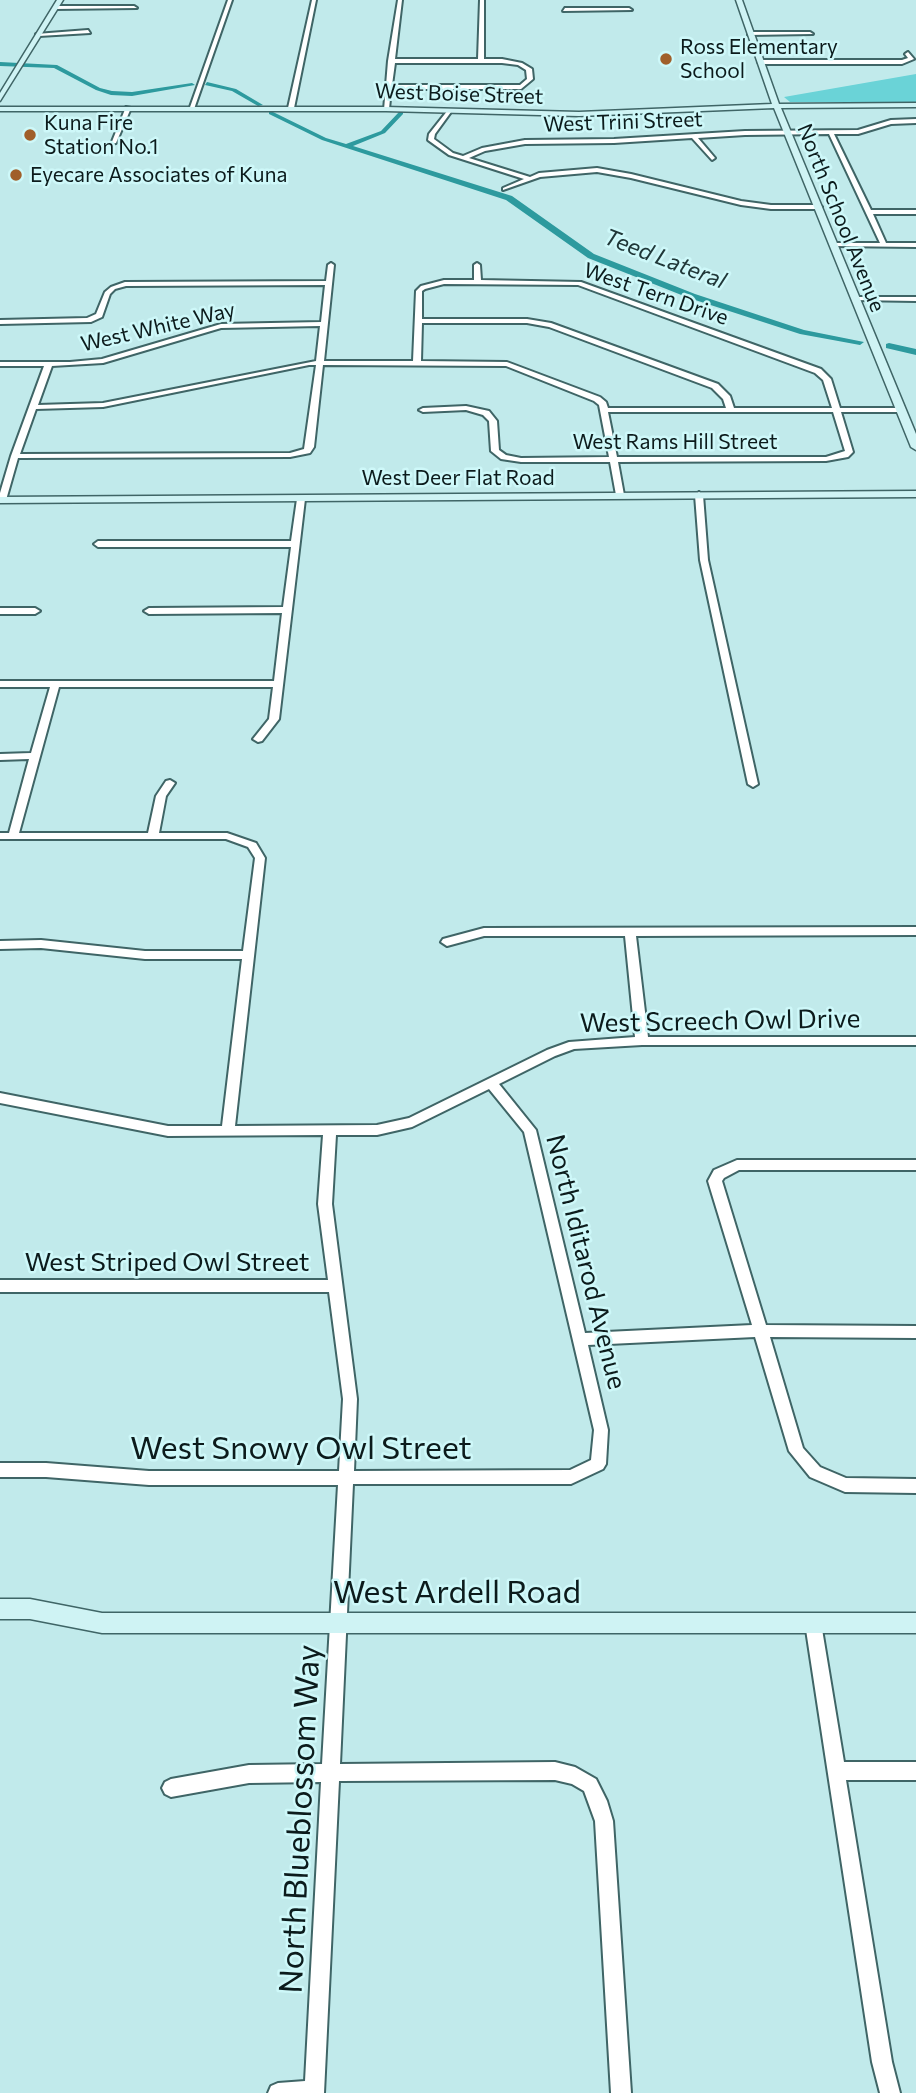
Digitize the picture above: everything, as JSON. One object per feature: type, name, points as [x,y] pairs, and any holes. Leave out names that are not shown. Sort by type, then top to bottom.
[{"type":"street","points":[[0,99],[60,0]]},
{"type":"street","points":[[116,8],[120,0]]},
{"type":"street","points":[[191,108],[230,0]]},
{"type":"street","points":[[291,108],[314,0]]},
{"type":"street","points":[[386,109],[400,0]]},
{"type":"street","points":[[481,61],[482,0]]},
{"type":"street","points":[[564,0],[565,13],[629,10]]},
{"type":"street","name":"North School Avenue","points":[[738,0],[776,105],[916,447]]},
{"type":"street","points":[[55,8],[134,8]]},
{"type":"street","points":[[39,34],[88,32]]},
{"type":"street","points":[[750,34],[810,34]]},
{"type":"street","points":[[838,54],[842,62]]},
{"type":"street","points":[[761,62],[902,62],[911,58],[908,54]]},
{"type":"street","points":[[388,87],[521,87],[530,79],[529,69],[520,64],[391,61]]},
{"type":"street","name":"West Boise Street","points":[[0,109],[291,108],[579,114],[693,106],[916,105]]},
{"type":"street","points":[[113,143],[128,108]]},
{"type":"street","points":[[448,112],[432,134],[431,140],[451,154],[528,178]]},
{"type":"street","points":[[788,133],[859,132],[891,122],[916,121]]},
{"type":"street","name":"West Trini Street","points":[[463,158],[484,149],[524,142],[788,133]]},
{"type":"street","points":[[831,133],[884,245]]},
{"type":"street","points":[[693,135],[712,158]]},
{"type":"street","points":[[505,189],[528,178],[563,171],[597,170],[748,204],[819,207]]},
{"type":"street","points":[[869,212],[916,212]]},
{"type":"street","points":[[835,245],[916,245]]},
{"type":"street","points":[[15,456],[290,455],[307,451],[310,447],[331,265]]},
{"type":"street","points":[[477,265],[478,282]]},
{"type":"street","points":[[0,322],[88,320],[99,315],[107,293],[125,284],[330,282]]},
{"type":"street","name":"West Tern Drive","points":[[418,321],[419,291],[434,283],[568,282],[590,286],[818,371],[827,379],[837,410]]},
{"type":"street","points":[[855,299],[916,299]]},
{"type":"street","points":[[417,363],[418,321],[527,321],[551,325],[715,386],[724,392],[731,410]]},
{"type":"street","name":"West White Way","points":[[0,364],[49,364],[113,359],[221,326],[324,324]]},
{"type":"street","points":[[33,407],[103,405],[298,365],[320,363],[507,364],[597,399],[606,410],[620,495]]},
{"type":"street","points":[[1,500],[49,364]]},
{"type":"street","name":"West Rams Hill Street","points":[[423,410],[466,408],[486,413],[493,421],[495,451],[504,457],[520,460],[613,460],[826,459],[845,455],[849,452],[849,446],[837,410]]},
{"type":"street","points":[[606,410],[901,410]]},
{"type":"street","name":"West Deer Flat Road","points":[[1,500],[916,494]]},
{"type":"street","points":[[699,495],[704,560],[752,784]]},
{"type":"street","points":[[258,739],[274,719],[300,499]]},
{"type":"street","points":[[98,544],[294,544]]},
{"type":"street","points":[[149,611],[286,610]]},
{"type":"street","points":[[0,611],[35,611]]},
{"type":"street","points":[[0,684],[278,684]]},
{"type":"street","points":[[13,836],[55,685]]},
{"type":"street","points":[[0,757],[35,757]]},
{"type":"street","points":[[153,836],[161,796],[170,783]]},
{"type":"street","points":[[0,836],[227,836],[241,839],[251,845],[260,858],[228,1131]]},
{"type":"street","points":[[447,942],[484,932],[916,931]]},
{"type":"street","points":[[630,932],[642,1041]]},
{"type":"street","points":[[0,946],[41,944],[145,954],[247,954]]},
{"type":"street","name":"West Screech Owl Drive","points":[[0,1098],[167,1131],[376,1130],[412,1122],[551,1053],[573,1045],[642,1041],[916,1041]]},
{"type":"street","name":"North Iditarod Avenue","points":[[492,1084],[530,1130],[601,1430],[598,1464]]},
{"type":"street","name":"North Blueblossom Way","points":[[314,2092],[350,1399],[325,1204],[330,1130]]},
{"type":"street","points":[[916,1165],[737,1165],[719,1174],[715,1181],[797,1451],[815,1472],[845,1485],[916,1486]]},
{"type":"street","name":"West Striped Owl Street","points":[[0,1286],[334,1286]]},
{"type":"street","points":[[580,1339],[759,1331],[916,1332]]},
{"type":"street","name":"West Snowy Owl Street","points":[[0,1470],[46,1470],[149,1478],[571,1477],[598,1464]]},
{"type":"street","name":"West Ardell Road","points":[[0,1609],[30,1609],[102,1623],[916,1623]]},
{"type":"street","points":[[813,1623],[882,2062],[891,2093]]},
{"type":"street","points":[[172,1788],[249,1773],[555,1771],[575,1776],[590,1785],[604,1821],[621,2093]]},
{"type":"street","points":[[836,1772],[916,1771]]},
{"type":"street","points":[[278,2093],[314,2092]]},
{"type":"shaded area","points":[[916,74],[916,102],[790,102],[784,97]]},
{"type":"waterway","name":"Teed Lateral","points":[[0,64],[55,66],[111,93],[132,94],[192,85]]},
{"type":"waterway","name":"Teed Lateral","points":[[207,84],[234,90],[260,105]]},
{"type":"waterway","name":"Teed Lateral","points":[[271,113],[324,139],[509,198],[591,256],[692,296],[803,332],[860,342]]},
{"type":"waterway","points":[[346,146],[383,132],[401,113]]},
{"type":"waterway","name":"Teed Lateral","points":[[889,346],[916,352]]},
{"type":"place","name":"Ross Elementary School","points":[[666,59]]},
{"type":"place","name":"Kuna Fire Station No.1","points":[[30,135]]},
{"type":"place","name":"Eyecare Associates of Kuna","points":[[16,175]]}]
